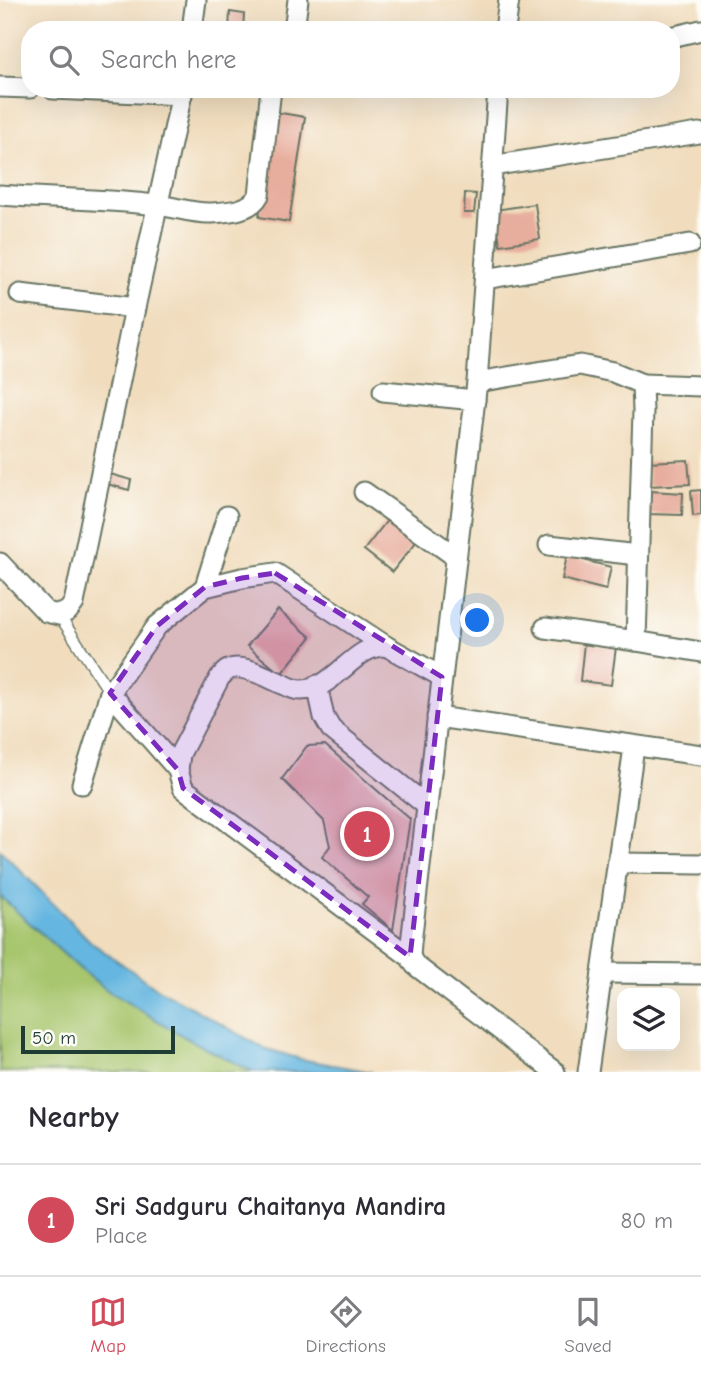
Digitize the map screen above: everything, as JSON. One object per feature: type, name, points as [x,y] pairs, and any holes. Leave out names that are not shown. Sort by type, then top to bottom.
[{"type":"street","points":[[193,21],[196,0]]},
{"type":"street","points":[[295,21],[298,0]]},
{"type":"street","points":[[506,21],[509,0]]},
{"type":"street","points":[[680,35],[701,30]]},
{"type":"street","points":[[0,87],[21,88]]},
{"type":"street","points":[[0,563],[46,612],[59,614],[68,611],[74,603],[181,98]]},
{"type":"street","points":[[0,195],[158,205],[209,213],[249,206],[259,195],[270,98]]},
{"type":"street","points":[[410,957],[476,391],[497,98]]},
{"type":"street","points":[[492,166],[699,133]]},
{"type":"street","points":[[485,279],[690,244]]},
{"type":"street","points":[[20,294],[135,308]]},
{"type":"street","points":[[383,391],[476,391],[580,365],[613,372],[642,384],[701,386]]},
{"type":"street","points":[[636,641],[642,384]]},
{"type":"street","points":[[364,492],[457,557]]},
{"type":"street","points":[[205,587],[227,516]]},
{"type":"street","points":[[549,545],[638,555]]},
{"type":"street","points":[[82,784],[110,693],[157,626],[205,587],[275,573],[386,646],[442,677]]},
{"type":"street","points":[[545,628],[701,652]]},
{"type":"street","points":[[386,646],[376,645],[366,650],[325,682],[309,689],[298,690],[241,667],[229,669],[220,677],[180,754],[178,770],[183,788],[410,957],[415,965],[555,1072]]},
{"type":"street","points":[[317,685],[324,717],[331,729],[427,806]]},
{"type":"street","points":[[110,693],[178,770]]},
{"type":"street","points":[[438,717],[701,755]]},
{"type":"street","points":[[588,1072],[634,747]]},
{"type":"street","points":[[618,863],[701,864]]},
{"type":"street","points":[[602,973],[701,974]]},
{"type":"lane","points":[[59,614],[110,693]]},
{"type":"highlighted area","points":[[275,573],[442,677],[410,957],[183,788],[178,770],[110,693],[157,626],[205,587]]},
{"type":"green space","points":[[0,896],[107,990],[188,1039],[257,1072],[0,1072]]},
{"type":"water","points":[[0,850],[92,943],[155,987],[264,1048],[300,1059],[372,1072],[257,1072],[188,1039],[107,990],[0,896]]},
{"type":"building","points":[[230,12],[244,14],[244,21],[230,21]]},
{"type":"building","points":[[275,112],[305,117],[289,222],[259,217]]},
{"type":"building","points":[[465,193],[476,194],[474,213],[464,213]]},
{"type":"building","points":[[535,204],[540,239],[500,245],[495,210]]},
{"type":"building","points":[[688,460],[690,484],[649,486],[647,462]]},
{"type":"building","points":[[110,474],[131,480],[129,490],[107,484]]},
{"type":"building","points":[[701,490],[701,515],[693,516],[691,491]]},
{"type":"building","points":[[650,491],[683,493],[682,515],[648,514]]},
{"type":"building","points":[[389,518],[417,541],[392,572],[364,550]]},
{"type":"building","points":[[567,556],[611,567],[606,590],[562,579]]},
{"type":"building","points":[[278,610],[311,637],[281,674],[247,646]]},
{"type":"building","points":[[584,643],[616,647],[611,685],[580,681]]},
{"type":"building","points":[[325,745],[410,819],[393,930],[362,904],[368,897],[322,857],[330,846],[324,821],[282,779],[307,746]]},
{"type":"place","name":"Sri Sadguru Chaitanya Mandira","points":[[367,834]]}]
